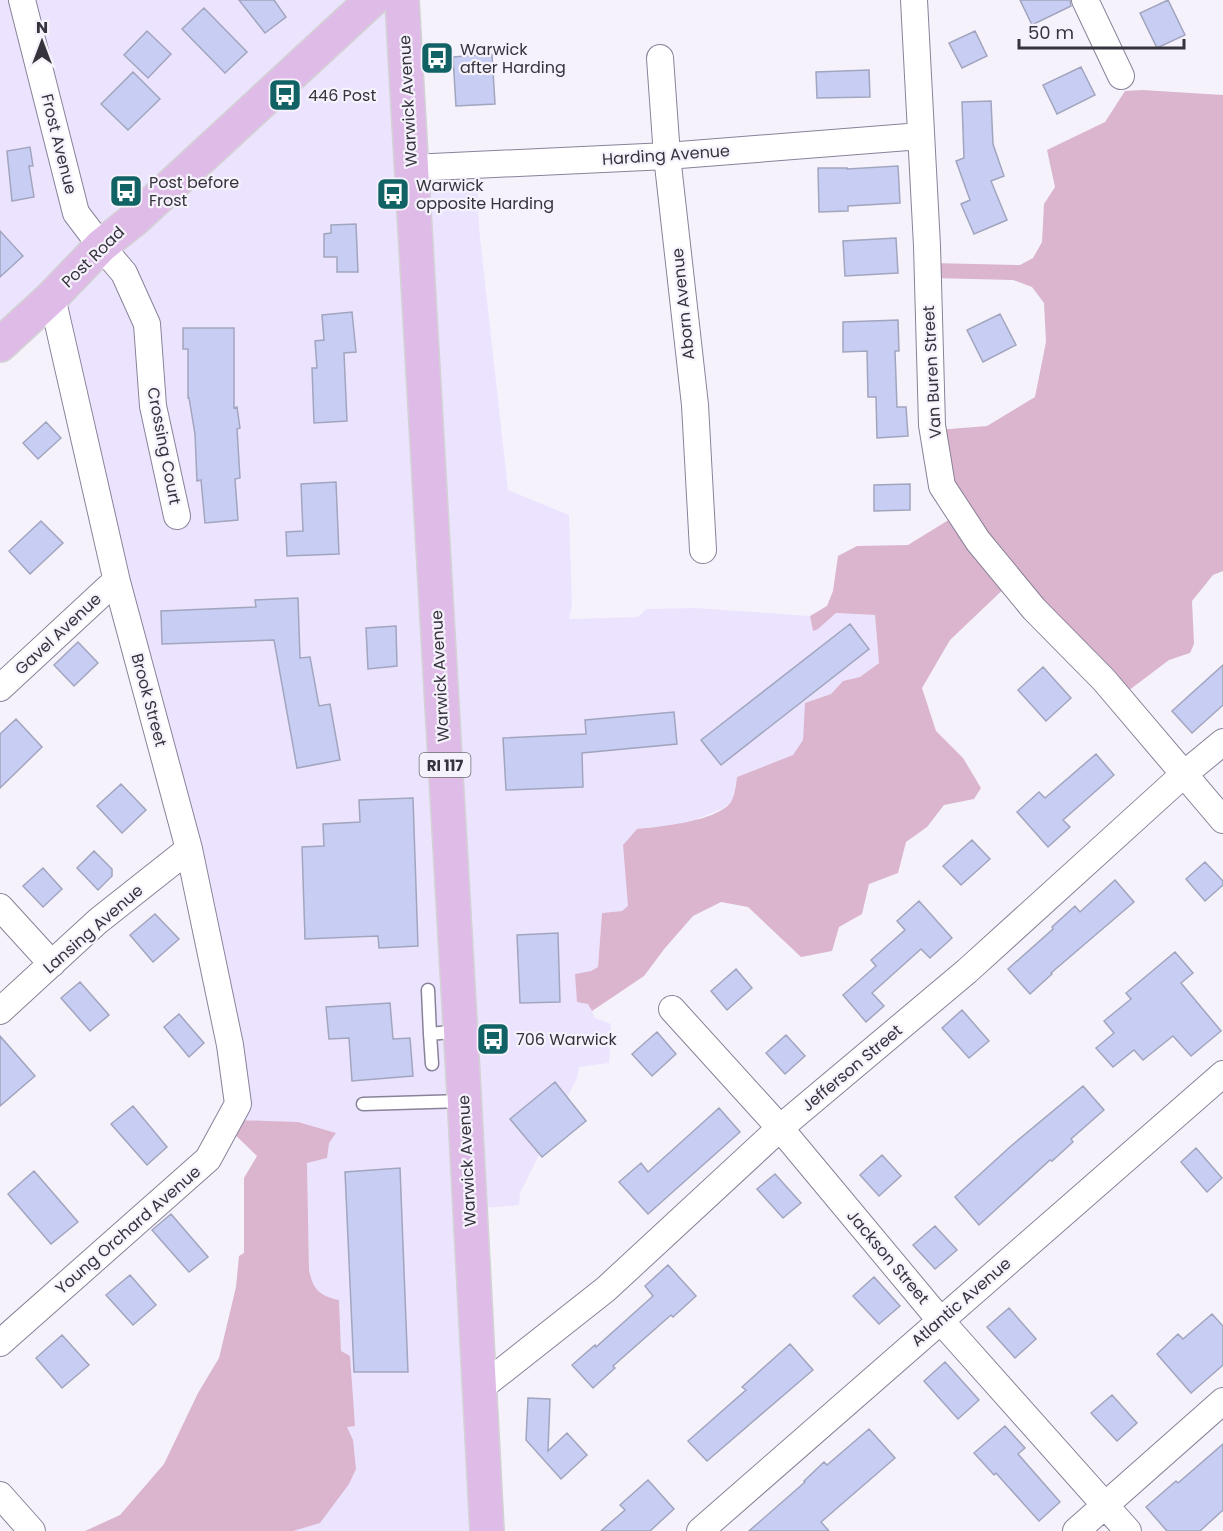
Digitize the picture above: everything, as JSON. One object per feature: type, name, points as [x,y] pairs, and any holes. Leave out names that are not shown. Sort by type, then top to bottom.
[{"type":"main road","name":"Post Road","points":[[0,345],[52,297],[101,246],[136,218],[372,0]]},
{"type":"main road","name":"Warwick Avenue","points":[[402,0],[411,168],[446,1032],[464,1101],[487,1531]]},
{"type":"street","name":"Frost Avenue","points":[[22,0],[76,213],[101,246]]},
{"type":"street","name":"Van Buren Street","points":[[914,0],[927,246],[932,425],[942,486],[978,541],[1034,609],[1104,680],[1223,820]]},
{"type":"street","points":[[1085,0],[1121,76]]},
{"type":"street","name":"Aborn Avenue","points":[[660,58],[667,156],[695,405],[703,550]]},
{"type":"street","name":"Harding Avenue","points":[[411,168],[667,156],[921,136]]},
{"type":"street","name":"Crossing Court","points":[[101,246],[124,273],[147,324],[153,406],[177,516]]},
{"type":"street","name":"Brook Street","points":[[52,297],[117,582],[189,849],[230,1045],[238,1104]]},
{"type":"street","name":"Gavel Avenue","points":[[0,688],[117,582]]},
{"type":"street","name":"Jefferson Street","points":[[478,1390],[606,1289],[780,1128],[967,971],[1223,742]]},
{"type":"street","name":"Lansing Avenue","points":[[0,1011],[98,921],[189,849]]},
{"type":"street","points":[[0,907],[52,964]]},
{"type":"street","name":"Jackson Street","points":[[672,1009],[780,1128],[940,1320],[1128,1531]]},
{"type":"street","name":"Atlantic Avenue","points":[[700,1531],[1223,1074]]},
{"type":"street","name":"Young Orchard Avenue","points":[[0,1343],[208,1159],[238,1104]]},
{"type":"street","points":[[1076,1531],[1223,1401]]},
{"type":"street","points":[[0,1495],[32,1531]]},
{"type":"lane","points":[[428,990],[446,1032],[432,1064]]},
{"type":"lane","points":[[363,1104],[464,1101]]},
{"type":"shaded area","points":[[0,0],[403,0],[413,164],[477,164],[479,228],[508,490],[569,515],[572,605],[569,619],[638,617],[646,609],[696,608],[810,616],[813,631],[836,613],[875,615],[879,662],[860,678],[843,681],[831,694],[806,703],[803,740],[793,755],[737,777],[732,801],[722,809],[687,823],[637,829],[623,845],[629,906],[622,911],[602,913],[598,967],[576,974],[595,1018],[611,1024],[609,1063],[579,1067],[577,1078],[520,1193],[519,1205],[472,1209],[487,1531],[225,1531],[308,1429],[355,1425],[341,1351],[339,1300],[327,1298],[312,1286],[309,1270],[307,1163],[236,1120],[240,1115],[52,298],[0,344]]},
{"type":"shaded area","points":[[1125,91],[1223,95],[1223,571],[1213,575],[1192,601],[1194,644],[1190,653],[1169,660],[1124,694],[1011,582],[950,640],[922,688],[936,731],[963,758],[981,788],[974,799],[944,805],[927,827],[906,842],[898,873],[869,884],[862,914],[839,927],[832,951],[801,957],[748,907],[721,902],[693,916],[644,976],[592,1011],[588,1004],[577,1002],[575,974],[598,967],[602,913],[622,911],[628,906],[623,845],[637,829],[689,822],[716,813],[726,807],[732,800],[737,777],[793,755],[803,740],[805,703],[831,694],[843,681],[860,677],[879,663],[875,615],[836,613],[813,631],[810,616],[827,606],[833,591],[838,556],[857,546],[908,545],[960,513],[937,430],[987,426],[1035,397],[1046,342],[1044,303],[1032,287],[1013,280],[932,278],[931,263],[1020,265],[1033,258],[1042,242],[1044,204],[1055,187],[1047,150],[1105,122]]},
{"type":"shaded area","points":[[236,1120],[298,1122],[336,1133],[329,1143],[327,1158],[307,1163],[309,1270],[318,1291],[339,1300],[341,1351],[350,1356],[355,1426],[347,1427],[353,1440],[356,1469],[349,1484],[320,1523],[293,1531],[85,1531],[120,1515],[164,1464],[198,1393],[219,1358],[236,1287],[239,1256],[244,1253],[244,1178],[257,1156],[227,1127]]},
{"type":"building","points":[[239,0],[274,0],[286,17],[265,33]]},
{"type":"building","points":[[1020,0],[1070,0],[1071,6],[1032,25]]},
{"type":"building","points":[[1168,0],[1185,35],[1157,48],[1140,13]]},
{"type":"building","points":[[204,8],[247,52],[225,73],[182,29]]},
{"type":"building","points":[[147,31],[171,54],[148,78],[124,55]]},
{"type":"building","points":[[975,31],[987,56],[962,68],[949,43]]},
{"type":"building","points":[[492,54],[495,104],[456,106],[453,57]]},
{"type":"building","points":[[1081,67],[1095,95],[1057,114],[1043,85]]},
{"type":"building","points":[[869,70],[870,97],[817,98],[816,72]]},
{"type":"building","points":[[133,72],[160,99],[128,130],[101,104]]},
{"type":"building","points":[[991,101],[993,144],[1004,176],[991,181],[1007,220],[974,234],[961,204],[970,200],[956,161],[964,158],[962,102]]},
{"type":"building","points":[[30,147],[33,166],[29,166],[34,197],[12,201],[7,151]]},
{"type":"building","points":[[898,166],[900,203],[848,206],[848,211],[819,212],[818,168]]},
{"type":"building","points":[[356,224],[358,272],[337,272],[337,257],[324,257],[324,234],[331,233],[331,225]]},
{"type":"building","points":[[0,231],[23,256],[0,277]]},
{"type":"building","points":[[896,238],[898,273],[845,276],[843,241]]},
{"type":"building","points":[[352,312],[356,352],[344,353],[347,421],[314,423],[312,368],[317,368],[315,341],[324,340],[322,315]]},
{"type":"building","points":[[1000,314],[1016,345],[983,362],[967,330]]},
{"type":"building","points":[[898,320],[899,351],[895,351],[897,407],[906,407],[908,436],[877,438],[876,397],[868,397],[867,351],[843,352],[843,322]]},
{"type":"building","points":[[183,328],[234,328],[234,408],[237,407],[240,428],[237,429],[240,478],[235,479],[238,520],[205,523],[201,480],[197,481],[195,434],[188,398],[188,349],[183,349]]},
{"type":"building","points":[[46,422],[61,438],[38,459],[23,443]]},
{"type":"building","points":[[336,482],[339,554],[287,556],[286,532],[303,531],[301,484]]},
{"type":"building","points":[[910,484],[910,510],[874,511],[874,485]]},
{"type":"building","points":[[41,521],[63,543],[30,574],[9,551]]},
{"type":"building","points":[[298,598],[300,658],[310,657],[319,706],[330,704],[340,760],[297,768],[274,640],[162,644],[161,611],[256,607],[255,600]]},
{"type":"building","points":[[850,624],[869,649],[721,765],[701,740]]},
{"type":"building","points":[[396,626],[397,666],[368,669],[366,628]]},
{"type":"building","points":[[78,642],[98,663],[74,686],[54,665]]},
{"type":"building","points":[[1223,665],[1223,705],[1192,733],[1172,711]]},
{"type":"building","points":[[1043,667],[1071,698],[1046,721],[1018,690]]},
{"type":"building","points":[[674,712],[677,744],[582,753],[583,787],[506,790],[503,738],[586,734],[585,720]]},
{"type":"building","points":[[16,719],[42,747],[0,788],[0,734]]},
{"type":"building","points":[[1096,754],[1114,775],[1063,820],[1070,827],[1048,847],[1017,812],[1039,792],[1045,798]]},
{"type":"building","points":[[121,784],[146,810],[122,833],[97,806]]},
{"type":"building","points":[[413,798],[418,946],[379,948],[378,936],[305,939],[302,847],[324,846],[323,824],[360,822],[359,800]]},
{"type":"building","points":[[972,840],[990,859],[961,885],[943,866]]},
{"type":"building","points":[[94,851],[112,869],[112,876],[98,890],[77,868]]},
{"type":"building","points":[[1205,862],[1223,881],[1223,885],[1205,901],[1186,879]]},
{"type":"building","points":[[43,868],[62,889],[43,907],[23,886]]},
{"type":"building","points":[[1115,880],[1134,902],[1051,973],[1030,994],[1008,969],[1075,906],[1080,912]]},
{"type":"building","points":[[919,901],[952,938],[930,958],[921,949],[872,993],[884,1006],[866,1022],[843,995],[876,966],[871,960],[905,930],[897,921]]},
{"type":"building","points":[[155,914],[179,939],[153,962],[130,935]]},
{"type":"building","points":[[558,933],[560,1002],[520,1003],[517,935]]},
{"type":"building","points":[[1175,952],[1193,973],[1181,983],[1221,1031],[1191,1056],[1173,1036],[1143,1060],[1134,1050],[1113,1067],[1096,1048],[1114,1033],[1104,1021],[1131,999],[1126,993]]},
{"type":"building","points":[[736,969],[752,988],[727,1010],[711,991]]},
{"type":"building","points":[[80,982],[109,1015],[90,1031],[61,998]]},
{"type":"building","points":[[390,1003],[393,1039],[410,1038],[413,1076],[352,1081],[349,1038],[329,1039],[326,1007]]},
{"type":"building","points":[[962,1010],[989,1041],[969,1058],[942,1028]]},
{"type":"building","points":[[179,1014],[204,1043],[189,1057],[164,1027]]},
{"type":"building","points":[[657,1032],[676,1054],[652,1076],[632,1054]]},
{"type":"building","points":[[786,1035],[805,1056],[785,1074],[766,1053]]},
{"type":"building","points":[[0,1036],[35,1076],[0,1106]]},
{"type":"building","points":[[555,1082],[586,1121],[542,1157],[510,1119]]},
{"type":"building","points":[[1083,1086],[1104,1110],[1071,1139],[1073,1142],[979,1225],[955,1197],[1011,1146]]},
{"type":"building","points":[[133,1106],[167,1147],[147,1165],[111,1124]]},
{"type":"building","points":[[719,1108],[740,1132],[648,1214],[619,1182],[641,1163],[648,1172]]},
{"type":"building","points":[[1196,1148],[1222,1178],[1207,1192],[1181,1162]]},
{"type":"building","points":[[882,1155],[901,1176],[879,1196],[860,1175]]},
{"type":"building","points":[[400,1168],[408,1372],[354,1372],[345,1172]]},
{"type":"building","points":[[34,1171],[78,1222],[51,1244],[8,1194]]},
{"type":"building","points":[[775,1174],[801,1203],[783,1218],[757,1189]]},
{"type":"building","points":[[171,1214],[208,1257],[189,1272],[152,1230]]},
{"type":"building","points":[[935,1226],[957,1250],[935,1269],[913,1245]]},
{"type":"building","points":[[668,1265],[696,1296],[613,1366],[615,1368],[593,1388],[572,1365],[595,1345],[596,1347],[653,1296],[645,1286]]},
{"type":"building","points":[[130,1275],[156,1305],[133,1325],[106,1295]]},
{"type":"building","points":[[874,1277],[900,1306],[879,1324],[853,1296]]},
{"type":"building","points":[[1009,1308],[1036,1339],[1015,1358],[987,1327]]},
{"type":"building","points":[[1212,1314],[1223,1326],[1223,1365],[1191,1393],[1157,1354],[1178,1334],[1183,1339]]},
{"type":"building","points":[[62,1335],[89,1365],[62,1388],[36,1358]]},
{"type":"building","points":[[790,1344],[813,1370],[707,1461],[688,1441],[746,1390],[742,1387]]},
{"type":"building","points":[[945,1362],[979,1400],[958,1419],[924,1381]]},
{"type":"building","points":[[1112,1395],[1137,1423],[1117,1441],[1091,1413]]},
{"type":"building","points":[[528,1398],[550,1399],[548,1451],[567,1433],[587,1455],[561,1479],[526,1440]]},
{"type":"building","points":[[1005,1426],[1025,1448],[1018,1454],[1060,1502],[1039,1521],[996,1473],[994,1475],[974,1453]]},
{"type":"building","points":[[869,1429],[895,1458],[821,1522],[829,1531],[749,1531],[805,1482],[824,1462],[827,1465]]},
{"type":"building","points":[[1223,1444],[1223,1510],[1200,1531],[1167,1531],[1146,1507]]},
{"type":"building","points":[[648,1480],[674,1509],[650,1531],[601,1531],[625,1510],[620,1505]]},
{"type":"place","name":"Warwick after Harding","points":[[437,58]]},
{"type":"place","name":"446 Post","points":[[285,95]]},
{"type":"place","name":"Post before Frost","points":[[126,191]]},
{"type":"place","name":"Warwick opposite Harding","points":[[393,194]]},
{"type":"place","name":"706 Warwick","points":[[493,1039]]}]
